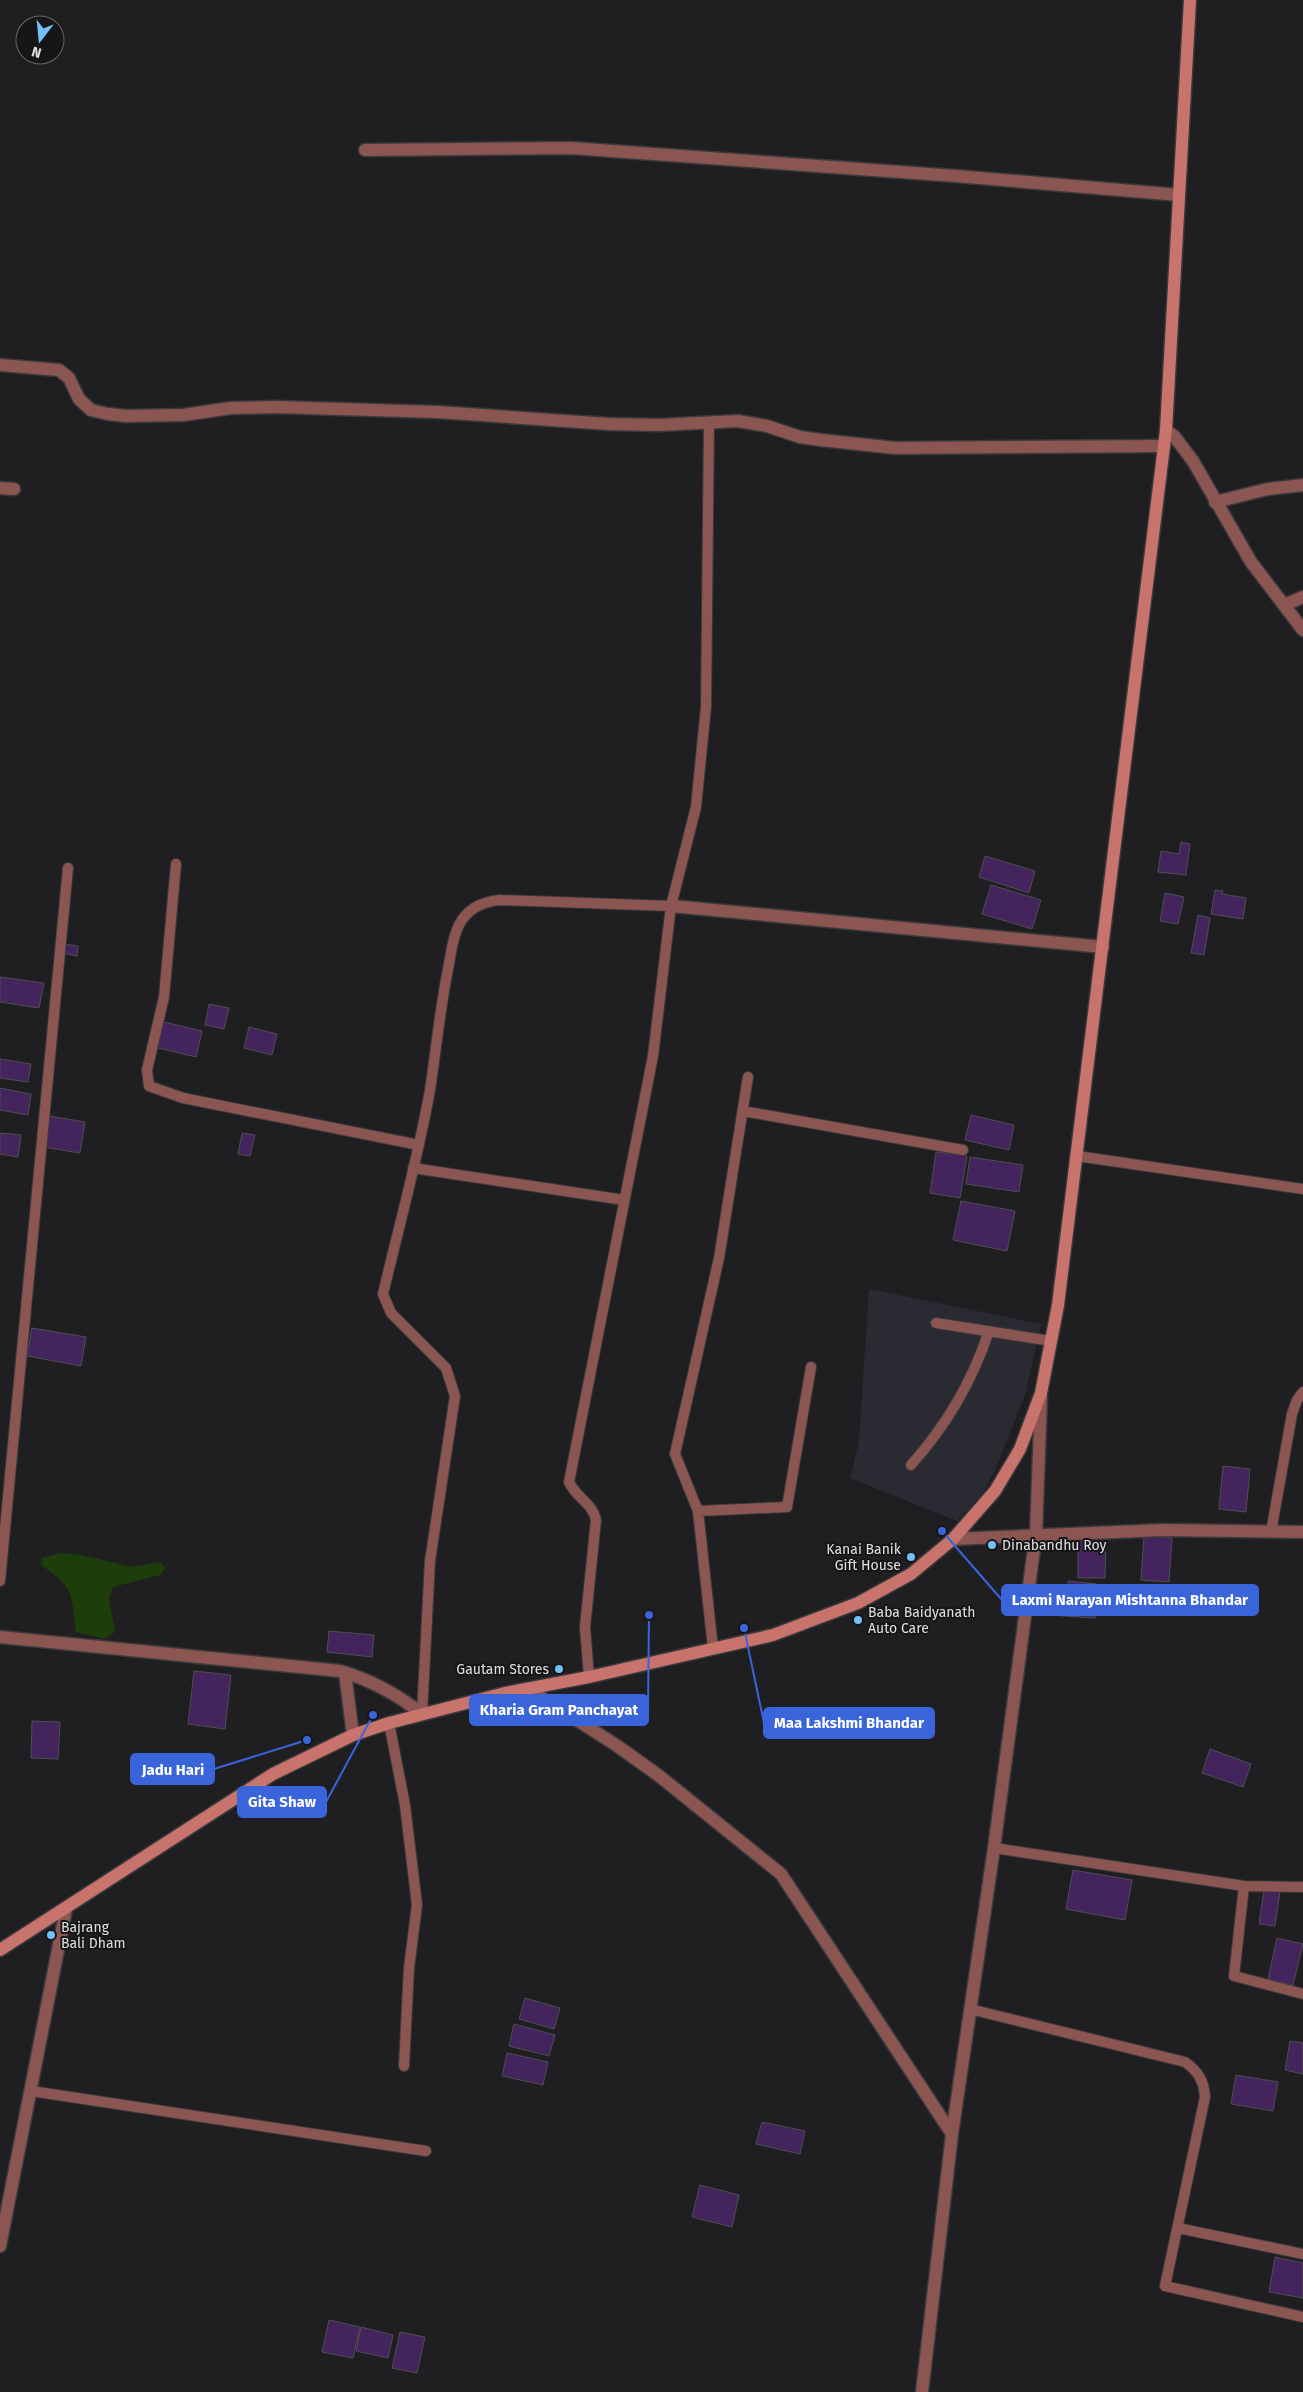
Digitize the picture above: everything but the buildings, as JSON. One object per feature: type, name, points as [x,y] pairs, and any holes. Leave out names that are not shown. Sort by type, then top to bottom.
[{"type":"main road","points":[[0,1950],[273,1774],[353,1735],[422,1714],[528,1688],[589,1677],[773,1634],[858,1603],[911,1574],[954,1539],[995,1491],[1020,1449],[1041,1393],[1058,1305],[1166,430],[1190,0]]},
{"type":"street","points":[[365,150],[571,148],[956,176],[1179,195]]},
{"type":"street","points":[[0,365],[58,370],[69,378],[79,399],[91,410],[126,416],[183,415],[231,408],[276,407],[437,412],[610,424],[738,421],[767,426],[814,439],[895,448],[1164,446]]},
{"type":"street","points":[[1166,430],[1172,433],[1184,448],[1251,562],[1303,630]]},
{"type":"street","points":[[1215,502],[1268,489],[1303,485]]},
{"type":"street","points":[[0,488],[14,489]]},
{"type":"street","points":[[1284,606],[1303,597]]},
{"type":"street","points":[[671,906],[1103,947]]},
{"type":"street","points":[[922,2392],[952,2134],[994,1848],[1036,1534],[1041,1393]]},
{"type":"street","points":[[954,1539],[1163,1530],[1303,1532]]},
{"type":"street","points":[[0,1637],[323,1668],[345,1673],[391,1692],[422,1714]]},
{"type":"street","points":[[345,1673],[353,1735]]},
{"type":"street","points":[[528,1688],[609,1740],[658,1775],[781,1874],[952,2134]]},
{"type":"street","points":[[0,2246],[5,2202],[32,2091],[66,1909]]},
{"type":"lane","points":[[589,1677],[585,1627],[596,1520],[594,1511],[588,1503],[573,1492],[569,1482],[653,1056],[671,906],[696,807],[706,706],[709,422]]},
{"type":"lane","points":[[176,864],[164,997],[147,1070],[149,1086],[183,1098],[419,1145]]},
{"type":"lane","points":[[0,1581],[68,868]]},
{"type":"lane","points":[[422,1714],[430,1561],[455,1396],[446,1368],[391,1313],[383,1294],[419,1145],[453,941],[465,916],[480,904],[499,900],[671,906]]},
{"type":"lane","points":[[714,1648],[698,1511],[675,1454],[719,1258],[748,1077]]},
{"type":"lane","points":[[743,1111],[964,1150]]},
{"type":"lane","points":[[1077,1156],[1303,1189]]},
{"type":"lane","points":[[413,1168],[624,1200]]},
{"type":"lane","points":[[936,1323],[1051,1342]]},
{"type":"lane","points":[[911,1465],[927,1448],[953,1411],[980,1359],[989,1331]]},
{"type":"lane","points":[[698,1511],[786,1506],[811,1367]]},
{"type":"lane","points":[[1271,1532],[1292,1414],[1297,1400],[1303,1392]]},
{"type":"lane","points":[[390,1723],[405,1805],[417,1905],[410,1968],[404,2066]]},
{"type":"lane","points":[[994,1848],[1244,1886],[1303,1887]]},
{"type":"lane","points":[[1244,1886],[1234,1976],[1303,1994]]},
{"type":"lane","points":[[970,2009],[1185,2062],[1192,2067],[1202,2081],[1205,2097],[1165,2286],[1303,2317]]},
{"type":"lane","points":[[32,2091],[426,2151]]},
{"type":"lane","points":[[1178,2228],[1303,2254]]},
{"type":"shaded area","points":[[869,1289],[1041,1324],[1025,1395],[995,1470],[982,1494],[957,1521],[850,1478],[859,1441]]},
{"type":"green space","points":[[61,1553],[81,1555],[133,1567],[161,1562],[165,1569],[160,1575],[113,1587],[109,1599],[115,1632],[104,1639],[76,1632],[72,1600],[66,1586],[41,1565],[42,1558]]},
{"type":"place","name":"Laxmi Narayan Mishtanna Bhandar","points":[[942,1531]]},
{"type":"place","name":"Dinabandhu Roy","points":[[992,1545]]},
{"type":"place","name":"Kanai Banik Gift House","points":[[911,1557]]},
{"type":"place","name":"Kharia Gram Panchayat","points":[[649,1615]]},
{"type":"place","name":"Baba Baidyanath Auto Care","points":[[858,1620]]},
{"type":"place","name":"Maa Lakshmi Bhandar","points":[[744,1628]]},
{"type":"place","name":"Gautam Stores","points":[[559,1669]]},
{"type":"place","name":"Gita Shaw","points":[[373,1715]]},
{"type":"place","name":"Jadu Hari","points":[[307,1740]]},
{"type":"place","name":"Bajrang Bali Dham","points":[[51,1935]]}]
